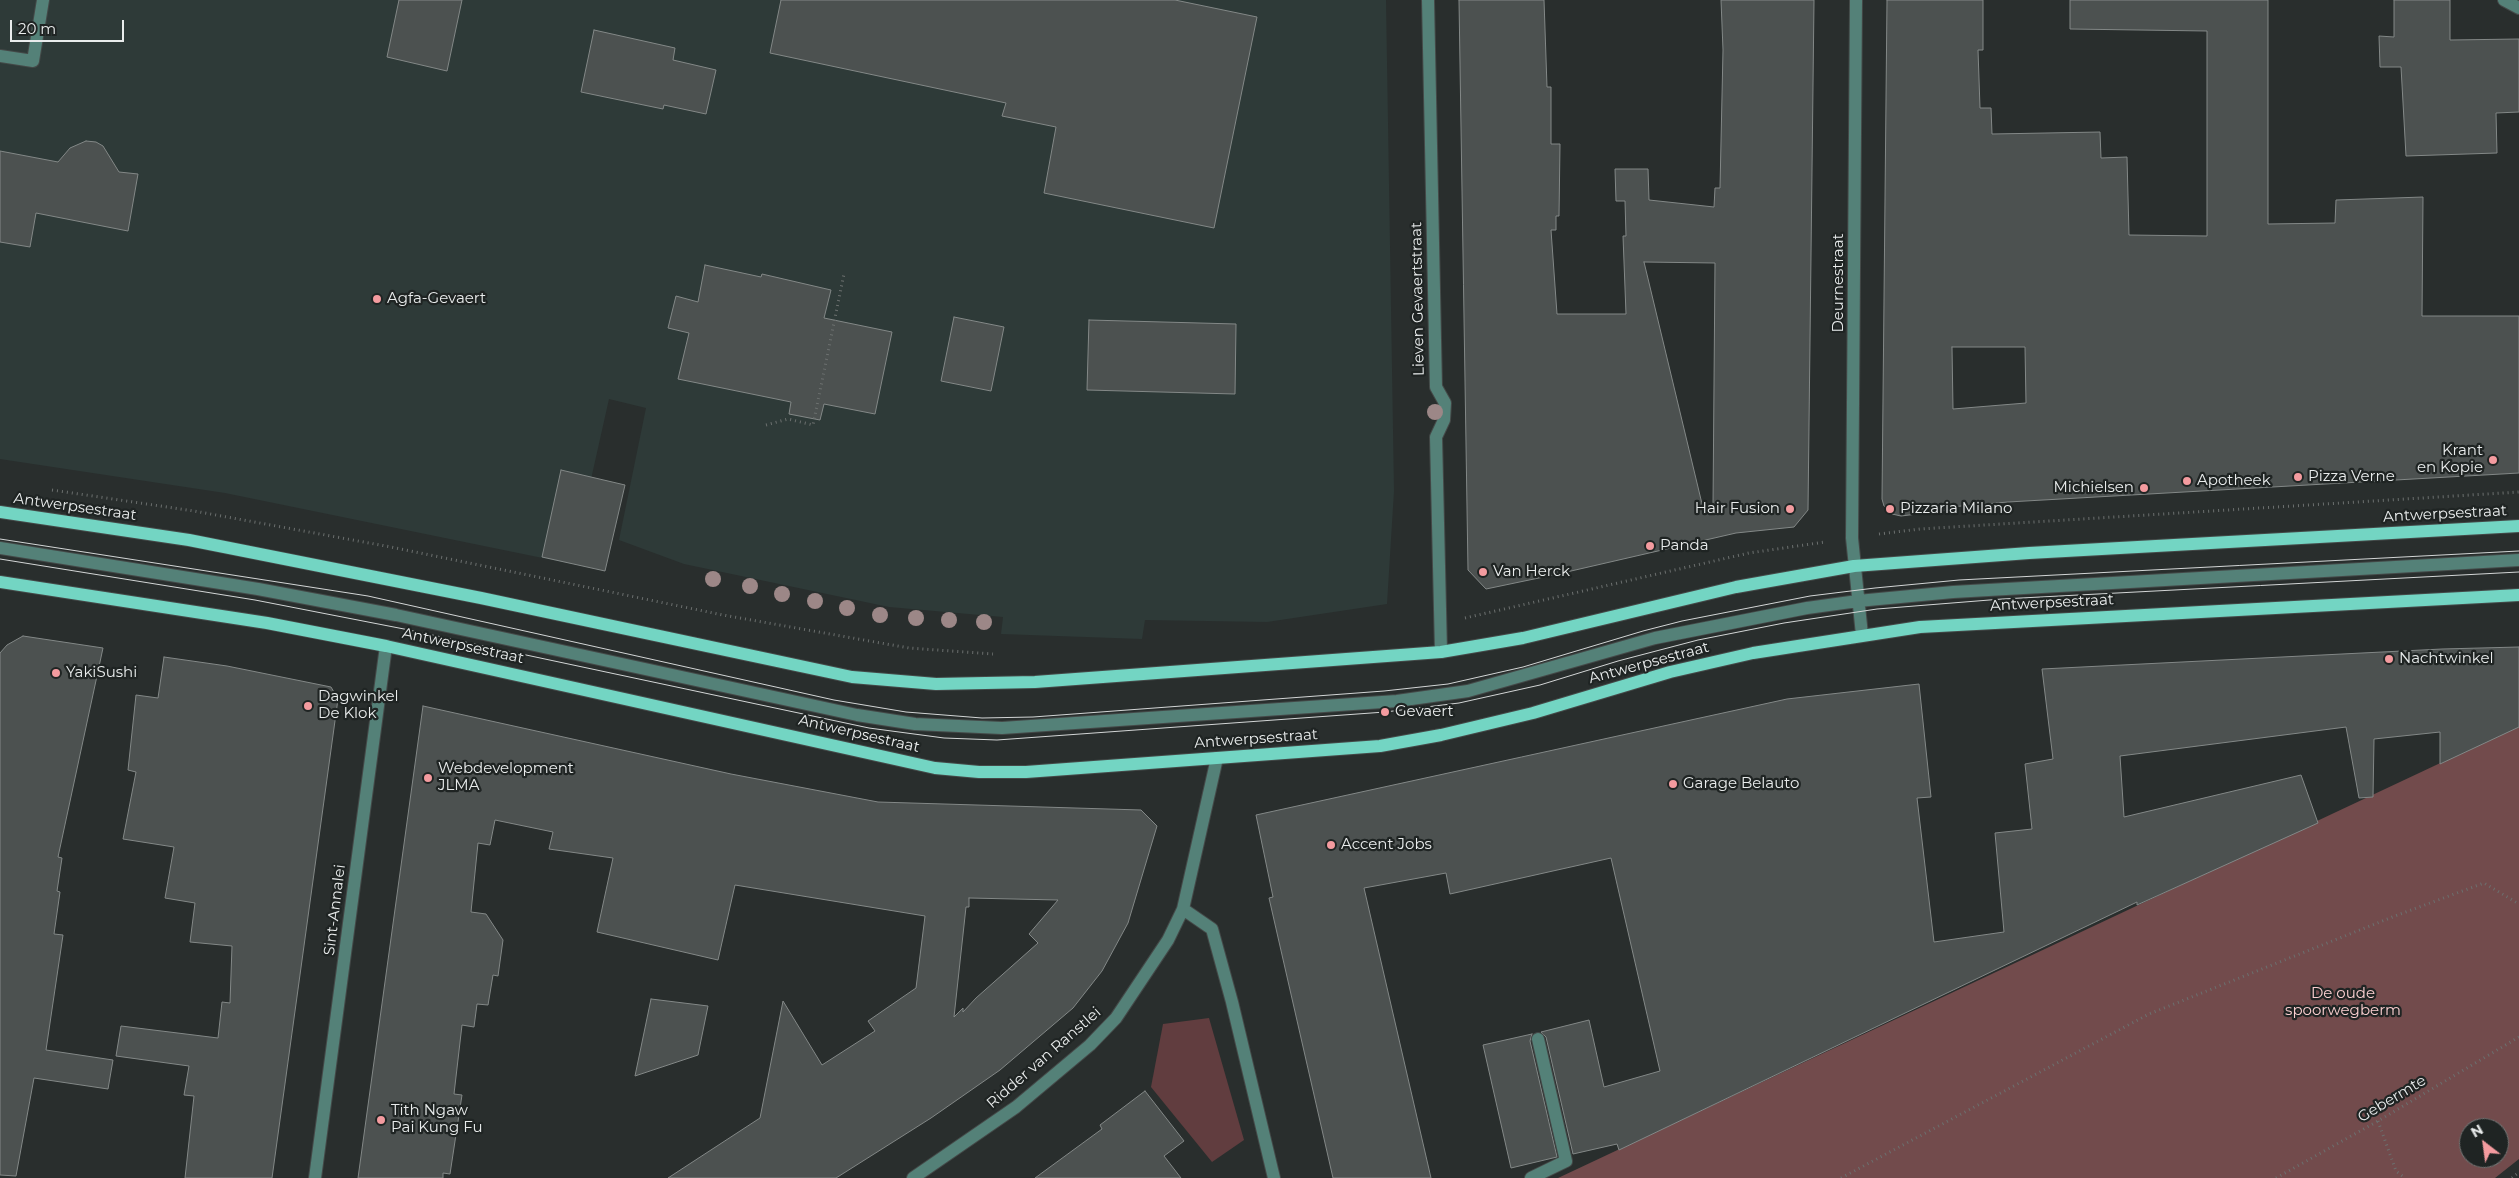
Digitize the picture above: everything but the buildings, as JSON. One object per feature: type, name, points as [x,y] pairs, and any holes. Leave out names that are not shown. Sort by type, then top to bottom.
[{"type":"main road","name":"Antwerpsestraat","points":[[0,512],[189,540],[481,598],[852,677],[893,682],[936,684],[1035,682],[1441,652],[1523,638],[1736,587],[1854,566],[2029,553],[2519,526]]},
{"type":"main road","name":"Antwerpsestraat","points":[[0,582],[267,623],[386,646],[935,768],[1026,772],[1380,746],[1441,735],[1533,712],[1670,672],[1753,653],[1862,635],[1977,623],[2519,595]]},
{"type":"street","points":[[0,56],[33,62],[43,0]]},
{"type":"street","name":"Lieven Gevaertstraat","points":[[1428,0],[1436,387],[1445,403],[1444,420],[1436,437],[1441,652]]},
{"type":"street","name":"Deurnestraat","points":[[1856,0],[1852,538],[1862,635]]},
{"type":"street","points":[[2504,0],[2519,8]]},
{"type":"street","points":[[0,548],[258,589],[396,615],[857,716],[915,724],[967,728],[1022,727],[1397,701],[1492,685],[1655,638],[1807,608],[1858,601],[1953,592],[2519,560]]},
{"type":"street","name":"Sint-Annalei","points":[[315,1178],[386,646]]},
{"type":"street","name":"Ridder van Ranstlei","points":[[912,1178],[1016,1107],[1090,1045],[1116,1018],[1168,940],[1183,909],[1217,758]]},
{"type":"street","points":[[1183,909],[1212,929],[1232,1002],[1274,1178]]},
{"type":"street","points":[[1532,1178],[1566,1161],[1538,1039]]},
{"type":"path","points":[[766,425],[788,419],[813,425],[844,274]]},
{"type":"path","points":[[48,490],[194,511],[371,543],[723,615],[909,648],[994,654]]},
{"type":"path","points":[[1441,623],[1749,552],[1920,528],[2519,492]]},
{"type":"path","points":[[1841,1178],[2149,1014],[2395,916],[2484,884],[2519,904]]},
{"type":"path","name":"Gebermte","points":[[2276,1178],[2378,1121],[2519,1037]]},
{"type":"path","points":[[2378,1121],[2396,1170],[2405,1178]]},
{"type":"path","points":[[2512,1178],[2519,1172]]},
{"type":"shaded area","points":[[0,0],[1386,0],[1394,491],[1387,604],[1267,622],[1145,620],[1142,639],[1001,634],[1003,617],[889,607],[684,564],[619,540],[646,408],[609,399],[572,564],[225,493],[0,459]]},
{"type":"shaded area","points":[[1209,1018],[1244,1140],[1212,1162],[1151,1087],[1163,1024]]},
{"type":"green space","name":"De oude spoorwegberm","points":[[2519,726],[2519,1159],[2509,1167],[2509,1118],[2459,1118],[2459,1168],[2508,1168],[2495,1178],[1558,1178]]},
{"type":"tram line","points":[[0,539],[368,596],[834,700],[906,712],[982,718],[1033,717],[1384,691],[1448,684],[1523,667],[1682,621],[1810,596],[1875,588],[1959,580],[2519,551]]},
{"type":"tram line","points":[[0,559],[255,600],[404,629],[869,728],[944,738],[997,740],[1385,712],[1459,703],[1540,685],[1618,661],[1698,640],[1784,623],[1877,609],[2002,599],[2519,572]]},
{"type":"place","name":"Agfa-Gevaert","points":[[377,299]]},
{"type":"place","name":"Krant en Kopie","points":[[2493,460]]},
{"type":"place","name":"Pizza Verne","points":[[2298,477]]},
{"type":"place","name":"Apotheek","points":[[2187,481]]},
{"type":"place","name":"Michielsen","points":[[2144,488]]},
{"type":"place","name":"Hair Fusion","points":[[1790,509]]},
{"type":"place","name":"Pizzaria Milano","points":[[1890,509]]},
{"type":"place","name":"Panda","points":[[1650,546]]},
{"type":"place","name":"Van Herck","points":[[1483,572]]},
{"type":"place","name":"Nachtwinkel","points":[[2389,659]]},
{"type":"place","name":"YakiSushi","points":[[56,673]]},
{"type":"place","name":"Dagwinkel De Klok","points":[[308,706]]},
{"type":"place","name":"Gevaert","points":[[1385,712]]},
{"type":"place","name":"Webdevelopment JLMA","points":[[428,778]]},
{"type":"place","name":"Garage Belauto","points":[[1673,784]]},
{"type":"place","name":"Accent Jobs","points":[[1331,845]]},
{"type":"place","name":"Tith Ngaw Pai Kung Fu","points":[[381,1120]]}]
